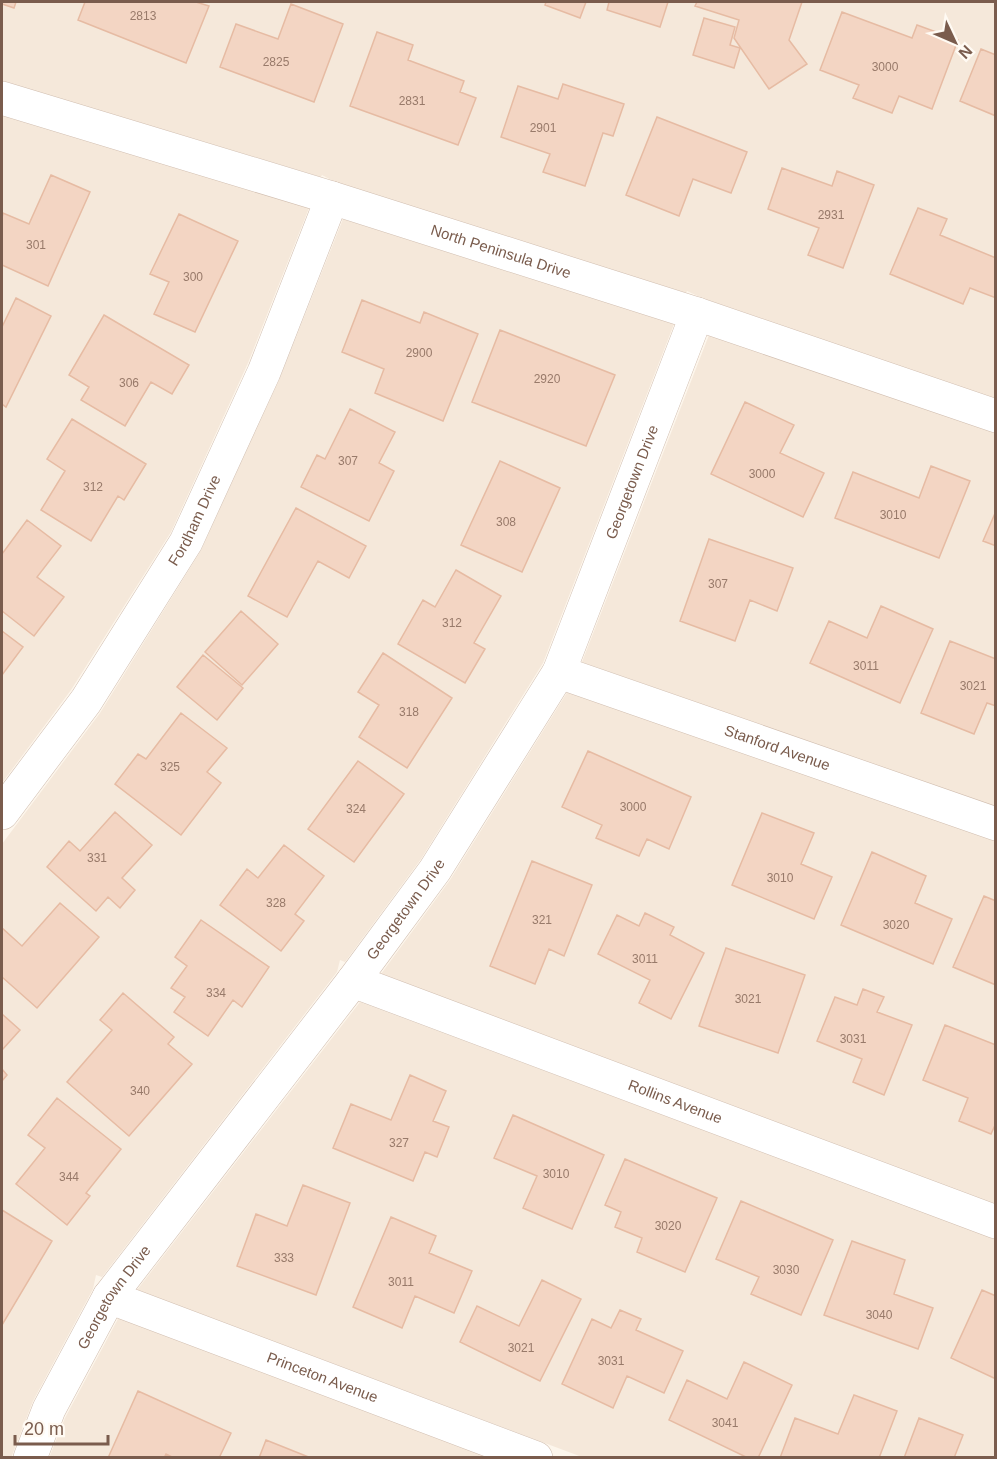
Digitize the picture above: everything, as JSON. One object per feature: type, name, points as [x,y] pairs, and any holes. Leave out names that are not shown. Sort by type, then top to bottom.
[{"type":"street","name":"North Peninsula Drive","points":[[2,98],[332,198],[697,314],[996,416]]},
{"type":"street","name":"Fordham Drive","points":[[2,813],[86,701],[186,542],[264,372],[332,198]]},
{"type":"street","name":"Georgetown Drive","points":[[30,1458],[49,1409],[109,1297],[353,981],[435,870],[559,672],[697,314]]},
{"type":"street","name":"Stanford Avenue","points":[[559,672],[996,824]]},
{"type":"street","name":"Rollins Avenue","points":[[353,981],[996,1222]]},
{"type":"street","name":"Princeton Avenue","points":[[109,1297],[536,1458]]},
{"type":"shaded area","points":[[2,2],[995,2],[995,399],[687,291],[686,293],[337,183],[322,175],[321,177],[2,81]]},
{"type":"shaded area","points":[[2,115],[309,208],[248,363],[171,532],[71,690],[2,783]]},
{"type":"shaded area","points":[[343,219],[674,324],[543,663],[421,859],[345,962],[340,960],[337,972],[102,1277],[96,1275],[93,1289],[33,1401],[11,1458],[2,1457],[2,844],[100,713],[200,552],[279,380]]},
{"type":"shaded area","points":[[709,335],[995,433],[995,807],[582,662]]},
{"type":"shaded area","points":[[568,691],[995,841],[995,1204],[381,974],[450,880]]},
{"type":"shaded area","points":[[360,1002],[995,1239],[995,1457],[582,1457],[137,1290]]},
{"type":"shaded area","points":[[119,1317],[490,1458],[49,1458],[65,1418]]},
{"type":"building","points":[[2,2],[16,2],[14,8]]},
{"type":"building","points":[[85,2],[196,2],[209,6],[186,63],[78,20]]},
{"type":"building","points":[[546,2],[586,2],[580,18],[545,5]]},
{"type":"building","points":[[609,2],[668,2],[660,27],[607,10]]},
{"type":"building","points":[[697,2],[802,2],[789,40],[807,64],[769,89],[734,38],[739,20],[695,6]]},
{"type":"building","points":[[291,4],[343,24],[314,102],[220,67],[236,24],[278,39]]},
{"type":"building","points":[[842,12],[912,38],[917,25],[958,40],[932,109],[899,96],[892,113],[853,98],[859,85],[820,70]]},
{"type":"building","points":[[704,18],[735,27],[730,45],[740,48],[734,68],[693,55]]},
{"type":"building","points":[[377,32],[413,45],[408,60],[464,81],[460,92],[476,98],[458,145],[350,106]]},
{"type":"building","points":[[981,49],[996,55],[996,116],[960,101]]},
{"type":"building","points":[[563,84],[624,104],[613,136],[603,133],[585,186],[543,172],[550,154],[501,137],[518,86],[558,99]]},
{"type":"building","points":[[657,117],[747,152],[731,193],[693,179],[679,216],[626,195]]},
{"type":"building","points":[[782,168],[832,186],[837,171],[874,185],[843,268],[808,255],[819,228],[768,209]]},
{"type":"building","points":[[51,175],[90,192],[48,286],[2,265],[2,218],[3,213],[29,224]]},
{"type":"building","points":[[918,208],[947,219],[940,235],[996,258],[996,298],[970,288],[963,304],[890,274]]},
{"type":"building","points":[[179,214],[238,241],[195,332],[154,314],[169,282],[150,274]]},
{"type":"building","points":[[16,298],[51,316],[6,407],[2,404],[2,327]]},
{"type":"building","points":[[362,300],[420,323],[424,312],[478,334],[443,421],[375,393],[384,369],[342,352]]},
{"type":"building","points":[[104,315],[189,365],[172,394],[151,382],[125,426],[81,400],[89,387],[69,375]]},
{"type":"building","points":[[500,330],[615,375],[586,446],[472,402]]},
{"type":"building","points":[[745,402],[794,425],[780,453],[824,473],[803,517],[711,474]]},
{"type":"building","points":[[350,409],[395,432],[379,463],[394,471],[369,521],[301,487],[317,455],[325,459]]},
{"type":"building","points":[[72,419],[146,464],[124,500],[118,496],[91,541],[41,510],[65,471],[47,459]]},
{"type":"building","points":[[500,461],[560,488],[522,572],[461,545]]},
{"type":"building","points":[[931,466],[970,481],[939,558],[835,518],[853,472],[919,498]]},
{"type":"building","points":[[296,508],[366,546],[349,578],[318,561],[287,617],[248,596]]},
{"type":"building","points":[[996,511],[996,546],[983,541]]},
{"type":"building","points":[[27,520],[61,546],[37,577],[64,597],[34,636],[2,611],[2,554]]},
{"type":"building","points":[[709,539],[793,568],[777,611],[750,600],[735,641],[680,621]]},
{"type":"building","points":[[456,570],[501,596],[474,643],[485,649],[465,683],[398,644],[423,600],[435,607]]},
{"type":"building","points":[[881,606],[933,629],[900,703],[810,663],[829,621],[867,638]]},
{"type":"building","points":[[241,611],[278,644],[242,685],[205,652]]},
{"type":"building","points":[[2,631],[23,647],[2,675]]},
{"type":"building","points":[[950,641],[996,659],[996,706],[987,703],[974,734],[921,713]]},
{"type":"building","points":[[383,653],[452,698],[407,768],[359,737],[379,705],[358,692]]},
{"type":"building","points":[[203,655],[243,688],[217,720],[177,687]]},
{"type":"building","points":[[181,713],[227,748],[207,772],[221,783],[181,835],[115,784],[138,754],[146,759]]},
{"type":"building","points":[[588,751],[691,797],[669,849],[647,839],[639,856],[596,838],[602,825],[562,807]]},
{"type":"building","points":[[358,761],[404,794],[354,862],[308,829]]},
{"type":"building","points":[[115,812],[152,845],[122,878],[135,890],[120,908],[108,897],[96,911],[47,867],[69,841],[80,851]]},
{"type":"building","points":[[762,813],[814,833],[801,864],[832,877],[814,919],[732,885]]},
{"type":"building","points":[[284,845],[324,876],[295,914],[304,921],[281,951],[220,905],[247,869],[258,878]]},
{"type":"building","points":[[872,852],[926,876],[915,903],[952,919],[933,964],[841,925]]},
{"type":"building","points":[[532,861],[592,885],[564,956],[549,949],[535,984],[490,966]]},
{"type":"building","points":[[984,896],[996,901],[996,985],[953,967]]},
{"type":"building","points":[[60,903],[99,937],[37,1008],[2,977],[2,928],[22,946]]},
{"type":"building","points":[[645,913],[674,927],[670,935],[704,953],[671,1019],[639,1003],[650,980],[598,954],[617,915],[639,926]]},
{"type":"building","points":[[201,920],[269,967],[242,1007],[233,1000],[208,1036],[174,1012],[185,997],[171,988],[187,966],[175,957]]},
{"type":"building","points":[[726,948],[805,975],[778,1053],[699,1026]]},
{"type":"building","points":[[863,989],[884,997],[877,1012],[912,1025],[884,1095],[853,1082],[862,1059],[817,1041],[835,997],[857,1005]]},
{"type":"building","points":[[123,993],[174,1037],[168,1044],[192,1064],[129,1136],[67,1082],[112,1030],[100,1020]]},
{"type":"building","points":[[2,1014],[20,1030],[2,1050]]},
{"type":"building","points":[[945,1025],[996,1045],[996,1123],[991,1134],[959,1121],[968,1098],[923,1080]]},
{"type":"building","points":[[2,1069],[7,1075],[2,1081]]},
{"type":"building","points":[[410,1075],[446,1091],[433,1121],[449,1127],[437,1157],[425,1152],[413,1181],[333,1148],[351,1104],[391,1120]]},
{"type":"building","points":[[57,1098],[121,1149],[86,1193],[90,1196],[67,1225],[16,1184],[45,1148],[28,1135]]},
{"type":"building","points":[[513,1115],[604,1155],[572,1229],[523,1208],[537,1176],[494,1158]]},
{"type":"building","points":[[625,1159],[717,1198],[685,1272],[637,1252],[642,1238],[615,1227],[621,1212],[605,1205]]},
{"type":"building","points":[[303,1185],[350,1203],[316,1295],[237,1266],[256,1214],[287,1226]]},
{"type":"building","points":[[741,1201],[833,1240],[801,1315],[751,1294],[759,1277],[716,1259]]},
{"type":"building","points":[[2,1210],[52,1241],[2,1325]]},
{"type":"building","points":[[391,1217],[436,1236],[429,1253],[472,1271],[454,1313],[415,1296],[402,1328],[353,1307]]},
{"type":"building","points":[[852,1241],[905,1260],[894,1294],[933,1308],[918,1349],[824,1315]]},
{"type":"building","points":[[542,1280],[581,1299],[540,1381],[460,1342],[477,1306],[519,1326]]},
{"type":"building","points":[[982,1290],[996,1296],[996,1379],[951,1358]]},
{"type":"building","points":[[620,1310],[641,1319],[636,1330],[683,1351],[664,1393],[627,1376],[613,1408],[562,1384],[592,1319],[611,1328]]},
{"type":"building","points":[[744,1362],[792,1385],[758,1458],[748,1458],[669,1420],[687,1380],[727,1399]]},
{"type":"building","points":[[138,1391],[231,1433],[219,1458],[174,1458],[166,1454],[164,1458],[108,1458]]},
{"type":"building","points":[[854,1395],[897,1411],[879,1458],[780,1458],[795,1418],[838,1434]]},
{"type":"building","points":[[919,1418],[963,1435],[954,1458],[904,1458]]},
{"type":"building","points":[[266,1440],[311,1458],[259,1458]]}]
